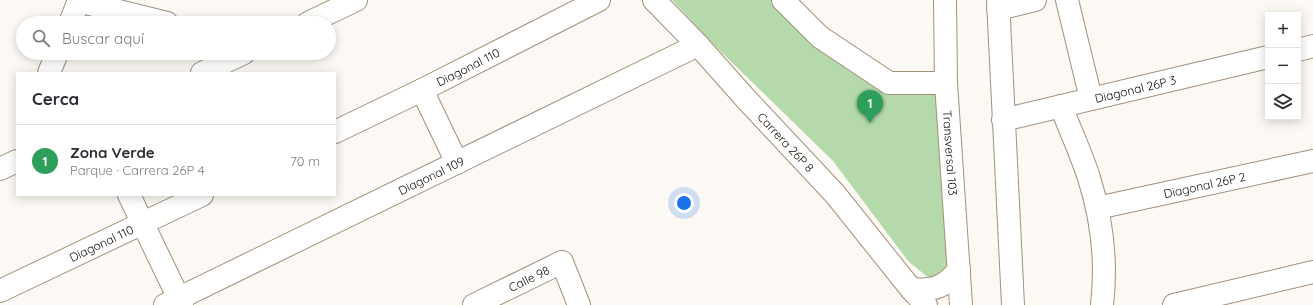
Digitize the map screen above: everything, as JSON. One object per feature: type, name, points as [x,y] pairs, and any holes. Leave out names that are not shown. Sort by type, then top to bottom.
[{"type":"street","points":[[323,16],[356,0]]},
{"type":"street","name":"Diagonal 110","points":[[336,132],[600,0]]},
{"type":"street","name":"Carrera 26P 8","points":[[654,0],[698,45],[746,100],[835,194],[926,305]]},
{"type":"street","points":[[783,0],[820,37],[889,83],[946,83]]},
{"type":"street","name":"Transversal 103","points":[[944,0],[946,83],[961,305]]},
{"type":"street","points":[[1013,305],[998,4],[1035,0]]},
{"type":"street","points":[[1068,0],[1091,99]]},
{"type":"street","points":[[73,16],[78,1],[139,16]]},
{"type":"street","name":"Diagonal 109","points":[[176,303],[456,163],[698,45]]},
{"type":"street","points":[[1301,49],[1313,46]]},
{"type":"street","name":"Diagonal 26P 3","points":[[1003,120],[1265,58]]},
{"type":"street","points":[[49,72],[54,60]]},
{"type":"street","points":[[204,72],[229,60]]},
{"type":"street","points":[[422,90],[456,163]]},
{"type":"street","points":[[1061,106],[1089,177],[1097,208],[1105,265],[1102,305]]},
{"type":"street","name":"Diagonal 26P 2","points":[[1097,208],[1313,161]]},
{"type":"street","points":[[130,196],[143,223],[176,303]]},
{"type":"street","name":"Diagonal 110","points":[[0,291],[200,196]]},
{"type":"street","name":"Calle 98","points":[[474,305],[562,262],[579,305]]},
{"type":"street","points":[[912,289],[934,289],[944,284],[959,268]]},
{"type":"street","points":[[1174,305],[1313,272]]},
{"type":"green space","points":[[672,0],[773,0],[887,86],[943,86],[954,266],[930,279],[908,261],[833,161],[715,46]]},
{"type":"place","name":"Zona Verde","points":[[870,123]]}]
